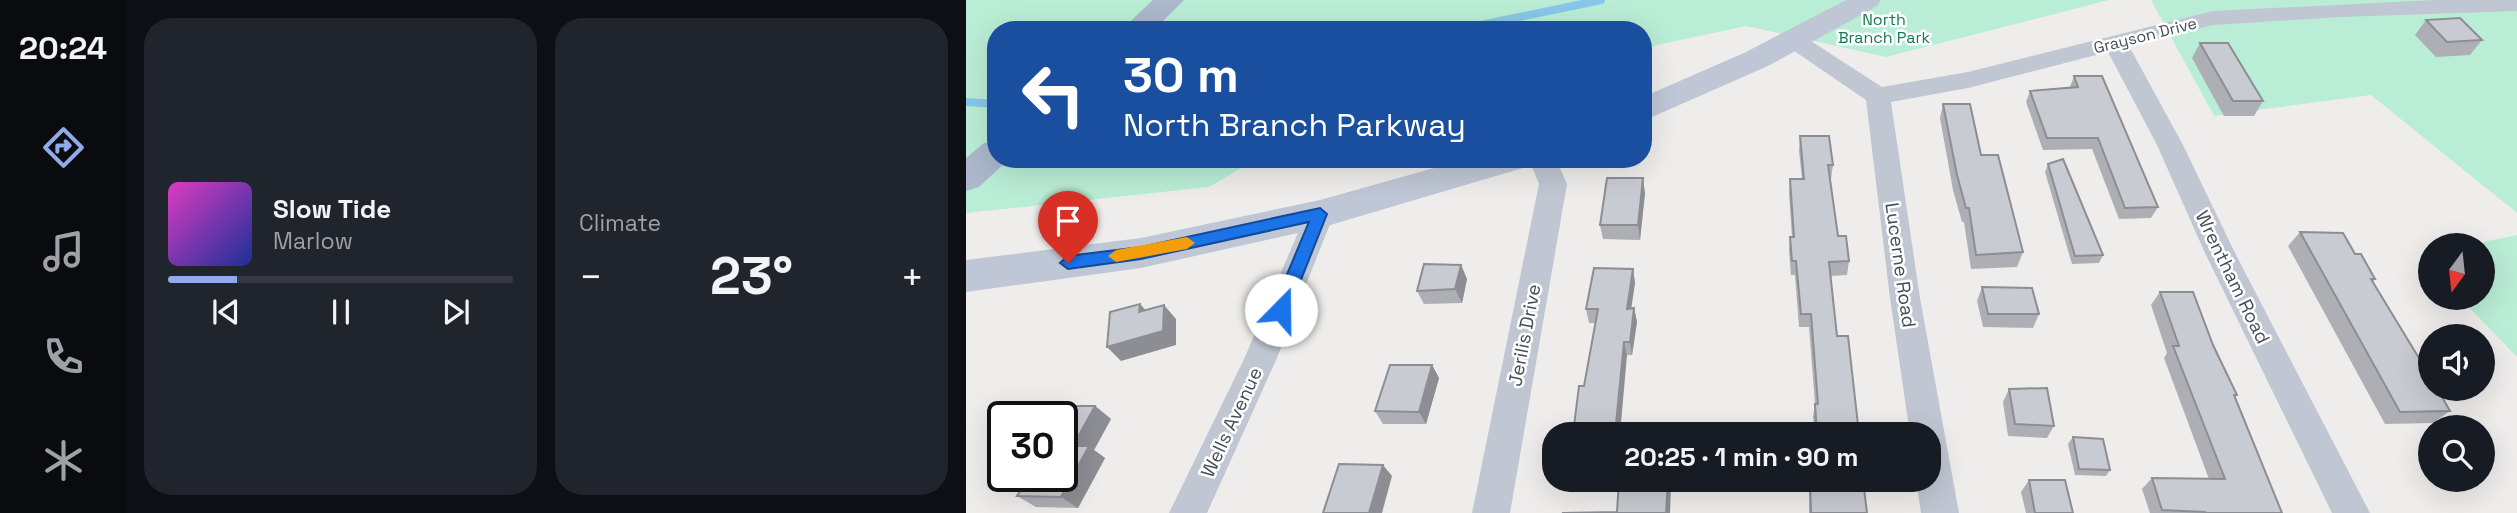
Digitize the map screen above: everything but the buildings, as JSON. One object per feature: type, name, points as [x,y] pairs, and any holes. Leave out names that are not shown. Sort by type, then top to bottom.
[{"type":"main road","points":[[1146,21],[1170,0]]},
{"type":"main road","points":[[966,178],[987,160]]},
{"type":"street","points":[[1652,106],[1795,41],[1867,0]]},
{"type":"street","name":"Grayson Drive","points":[[1878,96],[1968,79],[2213,18],[2340,10],[2517,4]]},
{"type":"street","points":[[1795,41],[1878,96]]},
{"type":"street","name":"Wrentham Road","points":[[2115,42],[2170,145],[2220,253],[2351,513]]},
{"type":"street","name":"Lucerne Road","points":[[1878,96],[1925,422]]},
{"type":"street","points":[[966,276],[1141,253],[1320,214],[1480,168]]},
{"type":"street","name":"Jerilis Drive","points":[[1491,513],[1553,184],[1546,168]]},
{"type":"street","name":"Wells Avenue","points":[[1188,513],[1261,358],[1320,214]]},
{"type":"street","points":[[1936,492],[1940,513]]},
{"type":"green space","name":"North Branch Park","points":[[966,0],[2109,0],[1886,57],[1746,26],[1652,46],[1652,21],[987,21],[987,168],[1242,168],[1209,187],[966,213]]},
{"type":"green space","points":[[2151,0],[2517,0],[2517,213],[2371,95],[2214,116]]},
{"type":"green space","points":[[2517,235],[2517,357],[2495,334],[2495,324],[2485,324],[2472,310],[2496,310],[2496,239]]},
{"type":"waterway","points":[[1500,21],[1601,0]]},
{"type":"waterway","points":[[966,102],[987,103]]},
{"type":"slow traffic","points":[[1116,256],[1187,243]]},
{"type":"route","points":[[1068,263],[1141,253],[1320,214],[1281,310]]}]
